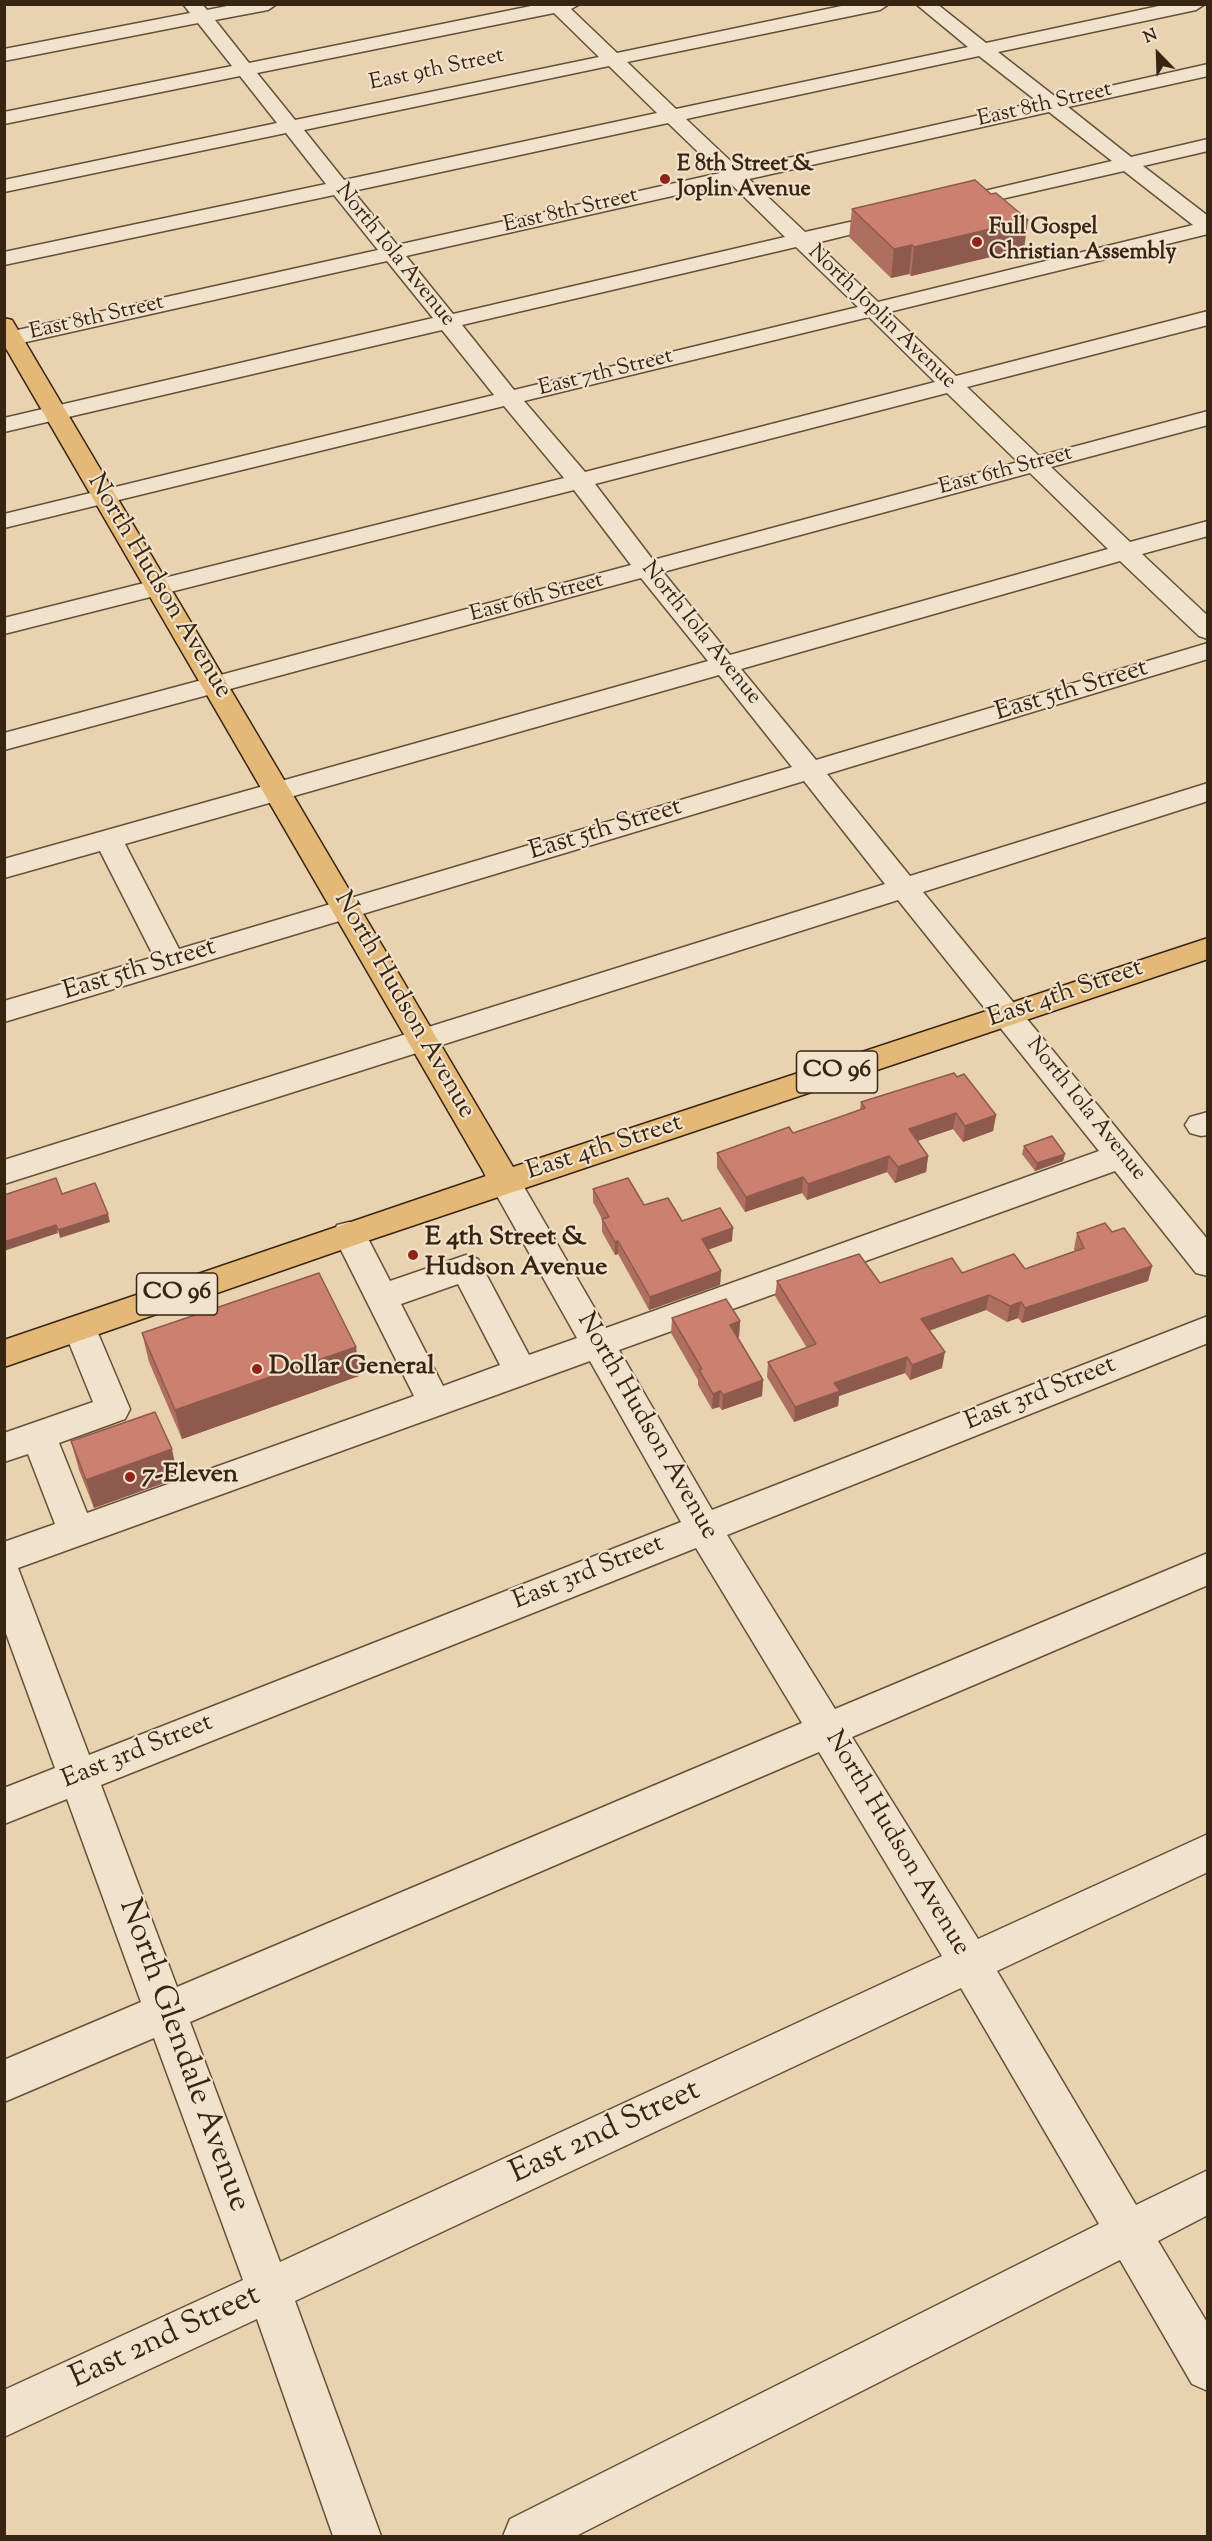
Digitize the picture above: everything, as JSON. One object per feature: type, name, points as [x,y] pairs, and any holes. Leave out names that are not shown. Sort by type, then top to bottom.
[{"type":"main road","name":"North Hudson Avenue","points":[[7,334],[56,413],[278,791],[502,1177]]},
{"type":"main road","name":"East 4th Street","points":[[4,1354],[502,1177],[1009,1015],[1208,948]]},
{"type":"street","points":[[4,55],[198,11],[268,4]]},
{"type":"street","name":"East 9th Street","points":[[4,186],[880,4]]},
{"type":"street","points":[[925,4],[1208,228]]},
{"type":"street","points":[[4,259],[1196,4]]},
{"type":"street","points":[[4,118],[562,5]]},
{"type":"street","name":"North Joplin Avenue","points":[[562,5],[614,60],[1208,631]]},
{"type":"street","name":"North Iola Avenue","points":[[198,11],[508,398],[580,481],[647,569],[907,888],[1208,1264]]},
{"type":"street","name":"East 8th Street","points":[[7,334],[391,253],[1208,70]]},
{"type":"street","points":[[4,425],[1208,146]]},
{"type":"street","name":"East 7th Street","points":[[4,521],[1208,228]]},
{"type":"street","points":[[4,626],[580,481],[1208,318]]},
{"type":"street","name":"East 6th Street","points":[[4,742],[1208,418]]},
{"type":"street","points":[[4,869],[1208,528]]},
{"type":"street","name":"East 5th Street","points":[[4,1012],[1208,651]]},
{"type":"street","points":[[4,1172],[1208,792]]},
{"type":"street","points":[[109,840],[171,962]]},
{"type":"street","points":[[4,1558],[1121,1156]]},
{"type":"street","name":"North Hudson Avenue","points":[[502,1177],[704,1529],[970,1964],[1208,2368]]},
{"type":"street","points":[[349,1233],[435,1403]]},
{"type":"street","points":[[382,1297],[466,1268],[521,1372]]},
{"type":"street","points":[[4,1448],[113,1409],[80,1328]]},
{"type":"street","name":"East 3rd Street","points":[[4,1806],[1208,1329]]},
{"type":"street","points":[[39,1436],[75,1532]]},
{"type":"street","points":[[4,2081],[1208,1568]]},
{"type":"street","name":"North Glendale Avenue","points":[[4,1577],[269,2291],[357,2536]]},
{"type":"street","name":"East 2nd Street","points":[[4,2414],[1208,1852]]},
{"type":"street","points":[[527,2536],[1208,2192]]},
{"type":"building","points":[[975,180],[991,194],[996,193],[1028,220],[914,247],[912,245],[894,249],[852,209]]},
{"type":"building","points":[[954,1073],[957,1077],[964,1074],[996,1115],[965,1126],[956,1113],[909,1129],[928,1156],[898,1167],[889,1156],[808,1184],[803,1177],[746,1197],[717,1153],[789,1127],[793,1133],[865,1108],[861,1102]]},
{"type":"building","points":[[1052,1136],[1065,1154],[1037,1163],[1024,1146]]},
{"type":"building","points":[[56,1178],[62,1194],[95,1183],[108,1214],[58,1230],[56,1225],[4,1242],[4,1195]]},
{"type":"building","points":[[628,1178],[644,1205],[668,1198],[682,1221],[720,1208],[733,1228],[702,1239],[721,1271],[650,1297],[618,1241],[615,1242],[602,1219],[609,1217],[593,1189]]},
{"type":"building","points":[[1105,1223],[1112,1232],[1124,1228],[1152,1266],[1025,1308],[1021,1302],[1010,1306],[989,1295],[921,1319],[945,1352],[912,1365],[907,1357],[834,1383],[840,1391],[795,1407],[768,1362],[816,1344],[777,1281],[859,1254],[880,1283],[952,1258],[962,1273],[1014,1254],[1025,1269],[1084,1248],[1077,1233]]},
{"type":"building","points":[[319,1273],[356,1347],[175,1410],[142,1333]]},
{"type":"building","points":[[726,1299],[740,1321],[730,1325],[763,1380],[723,1395],[720,1391],[713,1394],[699,1370],[702,1369],[672,1318]]},
{"type":"building","points":[[155,1412],[172,1449],[86,1480],[71,1441]]},
{"type":"place","name":"E 8th Street & Joplin Avenue","points":[[665,179]]},
{"type":"place","name":"Full Gospel Christian Assembly","points":[[977,242]]},
{"type":"place","name":"E 4th Street & Hudson Avenue","points":[[413,1255]]},
{"type":"place","name":"Dollar General","points":[[257,1369]]},
{"type":"place","name":"7-Eleven","points":[[130,1477]]}]
